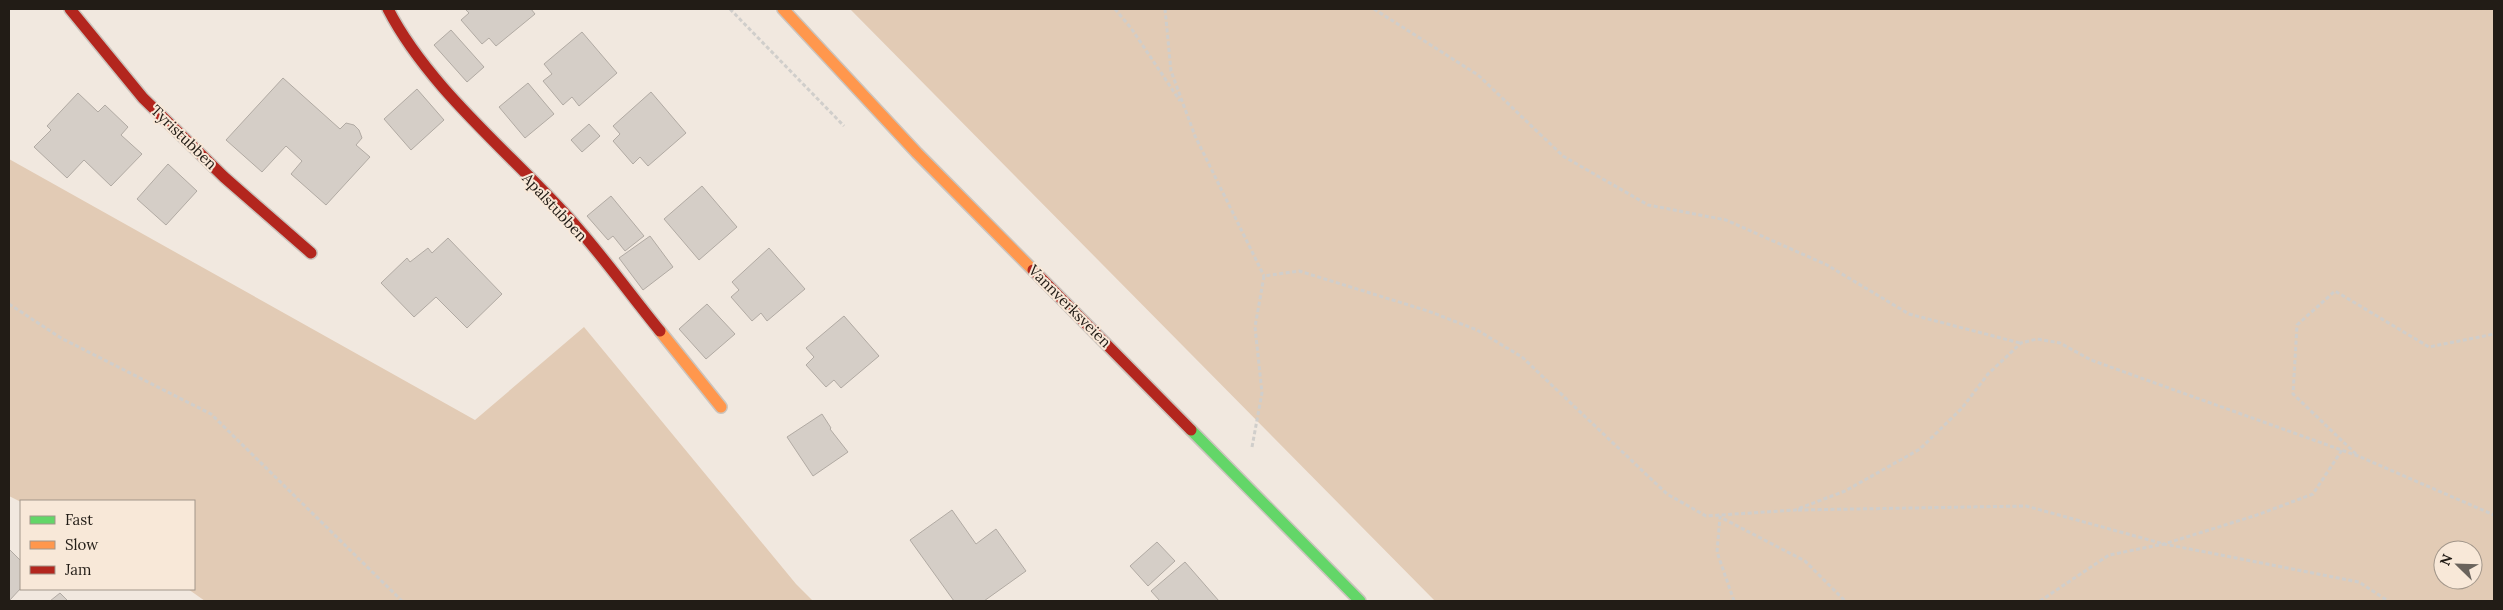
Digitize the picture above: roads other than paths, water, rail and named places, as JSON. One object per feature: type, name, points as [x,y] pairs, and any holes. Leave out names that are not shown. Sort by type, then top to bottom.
[{"type":"street","name":"Tyristubben","points":[[70,9],[143,98],[224,177],[311,252]]},
{"type":"street","name":"Apalstubben","points":[[388,9],[401,34],[424,64],[452,92],[511,160],[567,216],[721,407]]},
{"type":"street","name":"Vannverksveien","points":[[783,9],[917,152],[1360,601]]}]
